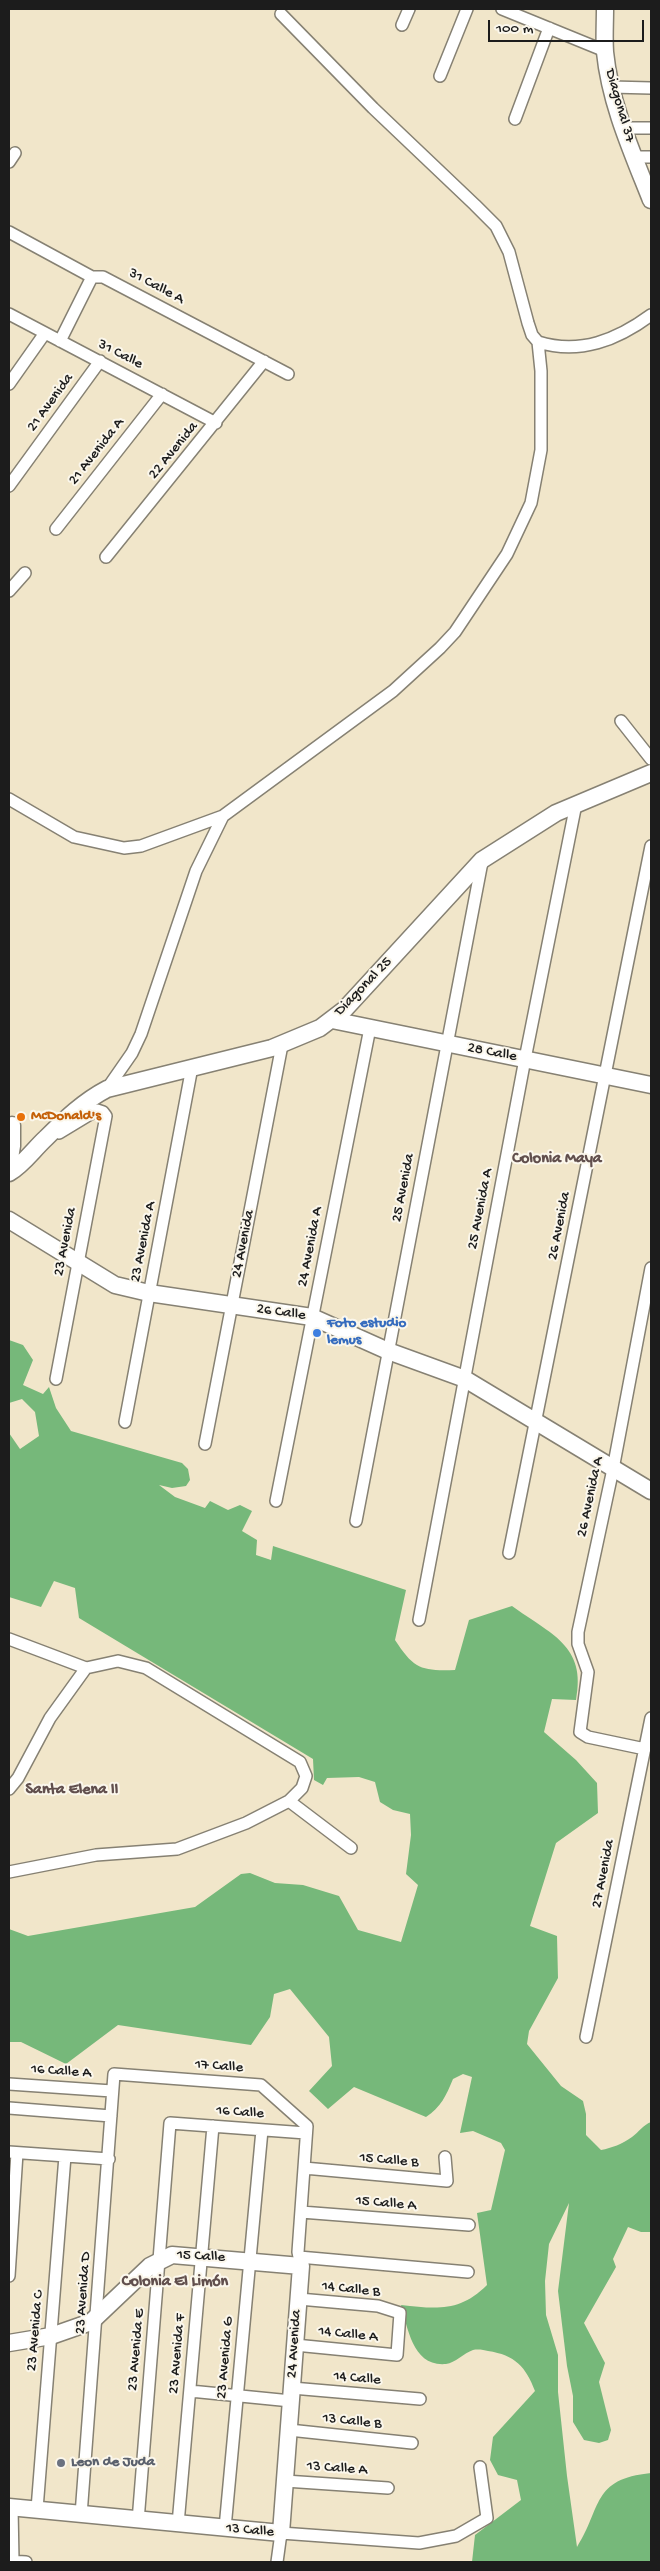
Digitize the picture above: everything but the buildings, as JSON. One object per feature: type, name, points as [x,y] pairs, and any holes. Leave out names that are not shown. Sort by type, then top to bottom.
[{"type":"main road","name":"Diagonal 37","points":[[605,9],[605,51],[611,87],[634,157],[651,200]]},
{"type":"main road","name":"Diagonal 25","points":[[9,1173],[19,1167],[44,1139],[90,1098],[107,1089],[282,1045],[332,1020],[482,860],[535,825],[576,804],[651,773]]},
{"type":"main road","name":"28 Calle","points":[[332,1020],[651,1085]]},
{"type":"main road","points":[[9,1164],[10,1117]]},
{"type":"main road","name":"Diagonal 25","points":[[10,1146],[44,1139]]},
{"type":"main road","name":"26 Calle","points":[[10,1224],[115,1285],[149,1293],[312,1318],[388,1351],[464,1380],[651,1491]]},
{"type":"main road","name":"15 Calle","points":[[9,2343],[51,2336],[85,2326],[97,2318],[159,2259],[180,2254],[250,2261],[300,2261]]},
{"type":"main road","name":"24 Avenida","points":[[281,2533],[299,2299],[300,2261]]},
{"type":"main road","name":"13 Calle","points":[[10,2507],[138,2521],[281,2533]]},
{"type":"street","points":[[402,25],[409,9]]},
{"type":"street","points":[[440,76],[467,9]]},
{"type":"street","points":[[502,9],[528,14],[549,28],[605,51]]},
{"type":"street","points":[[281,14],[373,108],[496,226],[509,252],[528,323],[532,335],[538,342],[551,346],[572,347],[596,344],[616,338],[651,315]]},
{"type":"street","points":[[515,119],[549,28]]},
{"type":"street","points":[[611,87],[651,88]]},
{"type":"street","points":[[624,128],[651,128]]},
{"type":"street","points":[[634,157],[651,157]]},
{"type":"street","name":"31 Calle A","points":[[9,232],[92,277],[104,276],[288,374]]},
{"type":"street","points":[[60,341],[92,277]]},
{"type":"street","name":"31 Calle","points":[[9,314],[216,423]]},
{"type":"street","points":[[9,384],[45,333]]},
{"type":"street","points":[[9,799],[74,837],[124,848],[141,846],[223,816],[385,697],[424,664],[455,632],[507,554],[531,503],[539,468],[542,412],[538,342]]},
{"type":"street","name":"21 Avenida","points":[[9,486],[100,361]]},
{"type":"street","name":"22 Avenida","points":[[106,558],[264,361]]},
{"type":"street","name":"21 Avenida A","points":[[56,529],[162,394]]},
{"type":"street","points":[[9,591],[25,573]]},
{"type":"street","points":[[620,721],[651,759]]},
{"type":"street","name":"25 Avenida A","points":[[419,1620],[525,1059],[576,804]]},
{"type":"street","points":[[107,1089],[132,1053],[141,1034],[196,871],[223,816]]},
{"type":"street","name":"26 Avenida","points":[[509,1552],[651,846]]},
{"type":"street","name":"25 Avenida","points":[[356,1521],[482,860]]},
{"type":"street","name":"24 Avenida A","points":[[276,1501],[370,1028]]},
{"type":"street","name":"24 Avenida","points":[[206,1444],[282,1045]]},
{"type":"street","name":"23 Avenida A","points":[[125,1422],[192,1067]]},
{"type":"street","name":"23 Avenida","points":[[44,1139],[54,1136],[97,1110],[103,1112],[106,1118],[56,1379]]},
{"type":"street","name":"26 Avenida A","points":[[645,1749],[588,1737],[580,1732],[588,1672],[578,1644],[578,1632],[613,1469],[651,1268]]},
{"type":"street","points":[[9,1639],[86,1668],[118,1661],[146,1668],[300,1762],[306,1776],[302,1788],[289,1801],[246,1823],[178,1849],[96,1856],[9,1872]]},
{"type":"street","points":[[9,1789],[18,1778],[50,1718],[86,1668]]},
{"type":"street","name":"27 Avenida","points":[[586,2037],[651,1718]]},
{"type":"street","points":[[289,1801],[351,1848]]},
{"type":"street","name":"23 Avenida D","points":[[82,2515],[114,2074]]},
{"type":"street","name":"17 Calle","points":[[114,2074],[261,2085],[306,2130]]},
{"type":"street","name":"16 Calle A","points":[[9,2084],[112,2091]]},
{"type":"street","points":[[9,2108],[111,2116]]},
{"type":"street","name":"16 Calle","points":[[170,2123],[262,2130],[306,2130]]},
{"type":"street","name":"23 Avenida E","points":[[138,2521],[170,2123]]},
{"type":"street","name":"23 Avenida F","points":[[178,2524],[213,2126]]},
{"type":"street","name":"23 Avenida G","points":[[226,2528],[262,2130]]},
{"type":"street","name":"24 Avenida","points":[[300,2261],[306,2130]]},
{"type":"street","points":[[9,2276],[13,2152],[108,2159]]},
{"type":"street","name":"23 Avenida C","points":[[37,2509],[65,2156]]},
{"type":"street","name":"15 Calle B","points":[[304,2168],[447,2181],[444,2157]]},
{"type":"street","name":"15 Calle A","points":[[301,2212],[469,2226]]},
{"type":"street","name":"15 Calle","points":[[300,2261],[468,2272]]},
{"type":"street","name":"14 Calle B","points":[[299,2299],[378,2306],[400,2313],[397,2355]]},
{"type":"street","name":"14 Calle A","points":[[295,2345],[397,2355]]},
{"type":"street","name":"14 Calle","points":[[190,2391],[238,2396],[291,2395],[420,2399]]},
{"type":"street","name":"13 Calle B","points":[[289,2430],[412,2443]]},
{"type":"street","name":"13 Calle","points":[[281,2533],[418,2544],[456,2536],[487,2518],[480,2468]]},
{"type":"street","name":"13 Calle A","points":[[285,2480],[388,2488]]},
{"type":"street","points":[[10,2507],[11,2561],[26,2562]]},
{"type":"street","name":"24 Avenida","points":[[277,2562],[281,2533]]},
{"type":"green space","points":[[9,1340],[23,1345],[33,1360],[23,1385],[43,1394],[49,1387],[56,1408],[71,1431],[182,1463],[188,1469],[190,1480],[186,1486],[172,1488],[159,1485],[175,1497],[205,1508],[210,1501],[228,1510],[240,1505],[252,1511],[242,1531],[257,1540],[256,1555],[271,1560],[273,1546],[406,1590],[395,1640],[408,1657],[419,1666],[434,1670],[455,1670],[469,1620],[512,1606],[552,1634],[571,1653],[576,1666],[578,1681],[576,1700],[552,1699],[544,1732],[576,1760],[597,1783],[598,1813],[556,1843],[530,1926],[557,1936],[558,1978],[529,2031],[527,2044],[561,2086],[583,2101],[586,2114],[586,2135],[601,2150],[624,2142],[651,2122],[651,2232],[641,2232],[628,2227],[613,2259],[616,2267],[584,2323],[605,2363],[599,2382],[611,2430],[608,2440],[599,2443],[584,2440],[573,2422],[573,2396],[567,2366],[558,2291],[569,2203],[549,2244],[545,2281],[546,2315],[558,2355],[558,2392],[577,2547],[601,2498],[608,2489],[632,2476],[651,2473],[651,2562],[472,2562],[475,2535],[521,2500],[517,2480],[498,2475],[490,2460],[493,2437],[535,2391],[528,2375],[518,2363],[497,2353],[473,2350],[446,2364],[435,2363],[426,2359],[414,2345],[401,2305],[447,2307],[467,2300],[487,2285],[477,2213],[491,2210],[505,2150],[501,2143],[473,2131],[460,2133],[472,2077],[463,2074],[453,2079],[443,2101],[426,2117],[354,2087],[328,2109],[309,2091],[332,2066],[329,2037],[290,1989],[274,1994],[270,2017],[251,2045],[118,2025],[66,2064],[21,2042],[9,2042],[9,1929],[28,1936],[195,1907],[241,1874],[250,1873],[275,1883],[303,1885],[339,1896],[358,1930],[401,1942],[418,1885],[406,1874],[411,1835],[410,1814],[393,1810],[380,1802],[375,1782],[359,1777],[327,1778],[323,1785],[314,1780],[313,1759],[79,1618],[75,1588],[54,1581],[41,1607],[9,1597],[9,1433],[20,1449],[39,1436],[35,1412],[22,1399],[9,1403]]},
{"type":"place","name":"McDonald's","points":[[21,1117]]},
{"type":"place","name":"Foto estudio lemus","points":[[317,1333]]},
{"type":"place","name":"Leon de Juda","points":[[61,2463]]},
{"type":"district","name":"Colonia Maya","points":[[557,1160]]},
{"type":"district","name":"Santa Elena II","points":[[72,1791]]},
{"type":"district","name":"Colonia El Limón","points":[[175,2283]]}]
